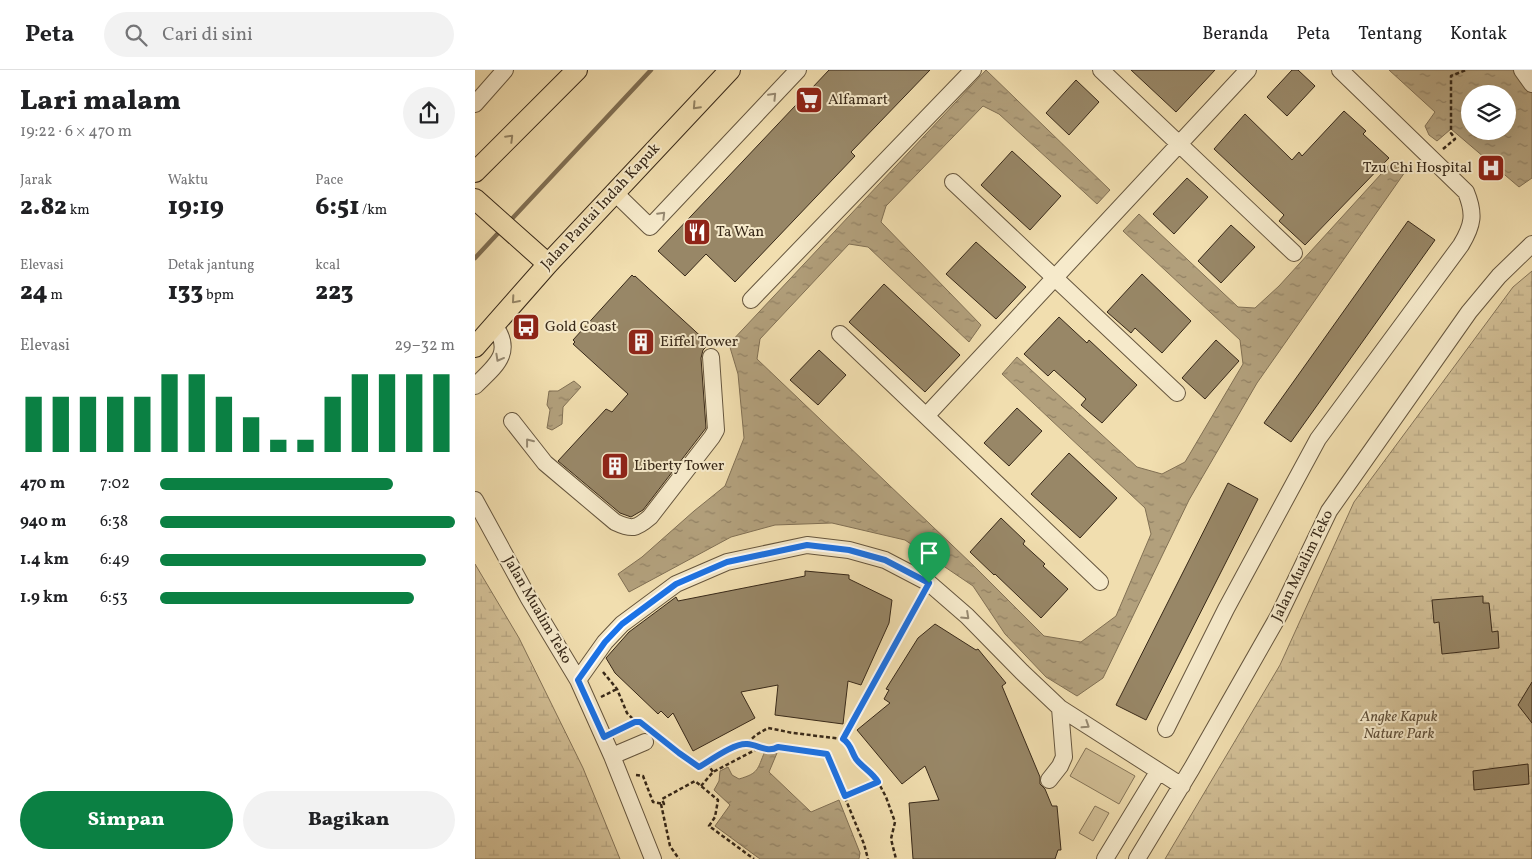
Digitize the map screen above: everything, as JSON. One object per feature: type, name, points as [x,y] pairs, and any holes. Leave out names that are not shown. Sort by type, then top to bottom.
[{"type":"main road","points":[[475,172],[577,70]]},
{"type":"main road","name":"Jalan Pantai Indah Kapuk","points":[[475,347],[548,264],[729,70]]},
{"type":"main road","points":[[476,201],[548,264]]},
{"type":"street","points":[[475,104],[505,70]]},
{"type":"street","points":[[615,192],[650,227],[798,70]]},
{"type":"street","points":[[751,300],[973,70]]},
{"type":"street","points":[[1101,70],[1294,253]]},
{"type":"street","points":[[926,416],[1248,70]]},
{"type":"street","points":[[1166,729],[1226,609],[1318,439],[1468,233],[1472,219],[1472,206],[1466,192],[1340,70]]},
{"type":"street","points":[[1522,70],[1532,84]]},
{"type":"street","points":[[953,182],[1177,393]]},
{"type":"street","name":"Jalan Mualim Teko","points":[[1137,859],[1279,615],[1329,510],[1469,312],[1499,276],[1532,244]]},
{"type":"street","points":[[475,386],[500,361],[504,349],[495,325]]},
{"type":"street","points":[[840,334],[1100,582]]},
{"type":"street","points":[[513,421],[545,462],[615,522],[626,528],[633,528],[650,517],[716,430],[711,357]]},
{"type":"street","name":"Jalan Mualim Teko","points":[[475,500],[528,597],[578,680],[604,737],[653,859]]},
{"type":"street","points":[[578,680],[605,642],[622,624],[676,584],[727,562],[807,545],[849,550],[885,560],[929,583],[967,616],[1060,708],[1181,786]]},
{"type":"street","points":[[1049,780],[1060,766],[1064,757],[1060,708]]},
{"type":"street","points":[[615,764],[649,735]]},
{"type":"street","points":[[1105,859],[1157,772]]},
{"type":"path","points":[[1451,133],[1451,76],[1466,70]]},
{"type":"path","points":[[843,739],[929,583]]},
{"type":"path","points":[[593,661],[617,689],[627,713],[635,722]]},
{"type":"path","points":[[604,737],[635,722],[640,722],[649,735],[699,767],[729,750],[746,744],[768,728],[843,739],[849,743],[856,758],[875,776],[886,797],[895,822],[891,839],[896,859]]},
{"type":"path","points":[[746,744],[772,750],[778,747],[827,754],[864,844],[868,859]]},
{"type":"path","points":[[701,786],[713,772],[760,748]]},
{"type":"path","points":[[707,763],[713,772]]},
{"type":"path","points":[[615,764],[643,776],[653,802],[661,804]]},
{"type":"path","points":[[679,859],[670,846],[661,804],[664,804],[662,799],[695,781],[718,800],[715,817],[709,826],[755,859]]},
{"type":"path","points":[[845,796],[878,782]]},
{"type":"green space","name":"Angke Kapuk Nature Park","points":[[1532,271],[1532,859],[1165,859],[1280,665],[1354,502],[1513,287]]},
{"type":"green space","points":[[475,564],[519,638],[583,768],[620,859],[475,859]]},
{"type":"green space","points":[[1086,748],[1135,776],[1119,804],[1070,776]]},
{"type":"green space","points":[[1095,806],[1109,813],[1093,841],[1079,833]]},
{"type":"water","points":[[986,70],[1110,190],[1097,204],[999,114],[983,106],[886,206],[881,222],[981,325],[969,342],[868,247],[849,244],[760,339],[757,359],[974,566],[1044,636],[1081,642],[1116,616],[1151,534],[1145,508],[1002,374],[1017,357],[1137,467],[1162,474],[1185,462],[1243,364],[1240,340],[1123,231],[1139,214],[1238,307],[1255,308],[1279,286],[1392,162],[1405,172],[1257,383],[1189,500],[1103,678],[1077,696],[1046,677],[1005,634],[973,586],[905,540],[832,523],[775,525],[731,537],[629,592],[618,574],[642,557],[725,486],[744,438],[738,374],[729,344]]},
{"type":"water","points":[[1389,70],[1513,70],[1532,93],[1532,178],[1519,187],[1464,140],[1516,140],[1516,85],[1461,85],[1461,138],[1451,129],[1437,141],[1429,135],[1425,126],[1435,112]]},
{"type":"water","points":[[574,381],[581,387],[563,407],[562,424],[552,430],[547,428],[550,410],[547,405],[549,391],[558,391]]},
{"type":"water","points":[[765,751],[777,753],[769,772],[811,812],[839,800],[860,853],[859,859],[760,859],[715,826],[730,805],[714,790],[719,781],[720,771],[728,767],[732,775],[739,779],[750,775],[759,767]]},
{"type":"building","points":[[829,70],[930,70],[851,152],[855,156],[735,282],[706,254],[685,276],[658,251]]},
{"type":"building","points":[[1131,70],[1215,70],[1176,112]]},
{"type":"building","points":[[1292,70],[1298,70],[1315,86],[1287,116],[1267,97]]},
{"type":"building","points":[[1076,80],[1099,102],[1069,135],[1046,113]]},
{"type":"building","points":[[1344,111],[1366,131],[1363,134],[1389,158],[1305,245],[1279,221],[1284,215],[1214,149],[1245,114],[1292,160],[1299,152],[1302,156]]},
{"type":"building","points":[[1012,151],[1061,196],[1030,230],[981,185]]},
{"type":"building","points":[[1187,178],[1208,197],[1174,234],[1153,214]]},
{"type":"building","points":[[1408,221],[1435,240],[1291,442],[1264,423]]},
{"type":"building","points":[[1231,225],[1255,247],[1221,283],[1198,261]]},
{"type":"building","points":[[976,242],[1026,287],[996,319],[946,274]]},
{"type":"building","points":[[1142,274],[1191,321],[1162,353],[1135,328],[1131,333],[1107,312]]},
{"type":"building","points":[[632,275],[707,342],[708,345],[703,350],[701,358],[706,428],[643,510],[631,517],[620,513],[558,461],[606,409],[612,412],[628,394],[573,344],[575,342],[573,340]]},
{"type":"building","points":[[884,284],[960,355],[925,392],[849,322]]},
{"type":"building","points":[[1059,317],[1087,343],[1089,340],[1137,385],[1102,423],[1081,405],[1086,399],[1054,370],[1048,376],[1024,354]]},
{"type":"building","points":[[1216,340],[1239,361],[1205,399],[1182,378]]},
{"type":"building","points":[[819,350],[846,375],[818,405],[790,380]]},
{"type":"building","points":[[1017,408],[1042,431],[1009,466],[984,443]]},
{"type":"building","points":[[1069,453],[1117,498],[1080,538],[1031,494]]},
{"type":"building","points":[[1228,483],[1258,499],[1146,720],[1116,705]]},
{"type":"building","points":[[1001,518],[1025,541],[1023,544],[1045,564],[1043,566],[1068,589],[1041,618],[970,552]]},
{"type":"building","points":[[805,571],[849,575],[849,579],[892,600],[889,623],[861,685],[848,681],[843,724],[775,715],[778,685],[741,692],[755,718],[693,751],[673,713],[668,718],[661,711],[658,714],[615,673],[606,658],[629,632],[676,597],[678,601],[805,576]]},
{"type":"building","points":[[1483,596],[1483,603],[1489,603],[1492,632],[1498,631],[1499,648],[1442,654],[1439,622],[1434,623],[1432,600]]},
{"type":"building","points":[[935,624],[976,650],[978,649],[1006,683],[1002,686],[1040,777],[1040,784],[1045,789],[1052,806],[1057,806],[1061,850],[1058,850],[1055,859],[913,859],[909,803],[939,800],[925,766],[902,784],[857,730],[890,703],[884,699],[889,690],[886,689],[918,638]]},
{"type":"building","points":[[1532,682],[1532,723],[1518,705]]},
{"type":"building","points":[[1528,764],[1529,784],[1474,790],[1473,771]]},
{"type":"waterway","points":[[508,223],[651,70]]},
{"type":"waterway","points":[[475,258],[501,230]]},
{"type":"place","name":"Alfamart","points":[[809,100]]},
{"type":"place","name":"Tzu Chi Hospital","points":[[1491,168]]},
{"type":"place","name":"Ta Wan","points":[[697,232]]},
{"type":"place","name":"Gold Coast","points":[[526,327]]},
{"type":"place","name":"Eiffel Tower","points":[[641,342]]},
{"type":"place","name":"Liberty Tower","points":[[615,466]]},
{"type":"route","points":[[807,545],[849,550],[885,560],[929,583],[843,739],[849,743],[861,765],[875,776],[878,782],[845,796],[827,754],[778,747],[772,750],[746,744],[729,750],[699,767],[640,722],[635,722],[604,737],[578,680],[605,642],[622,624],[676,584],[727,562],[807,545]]}]
